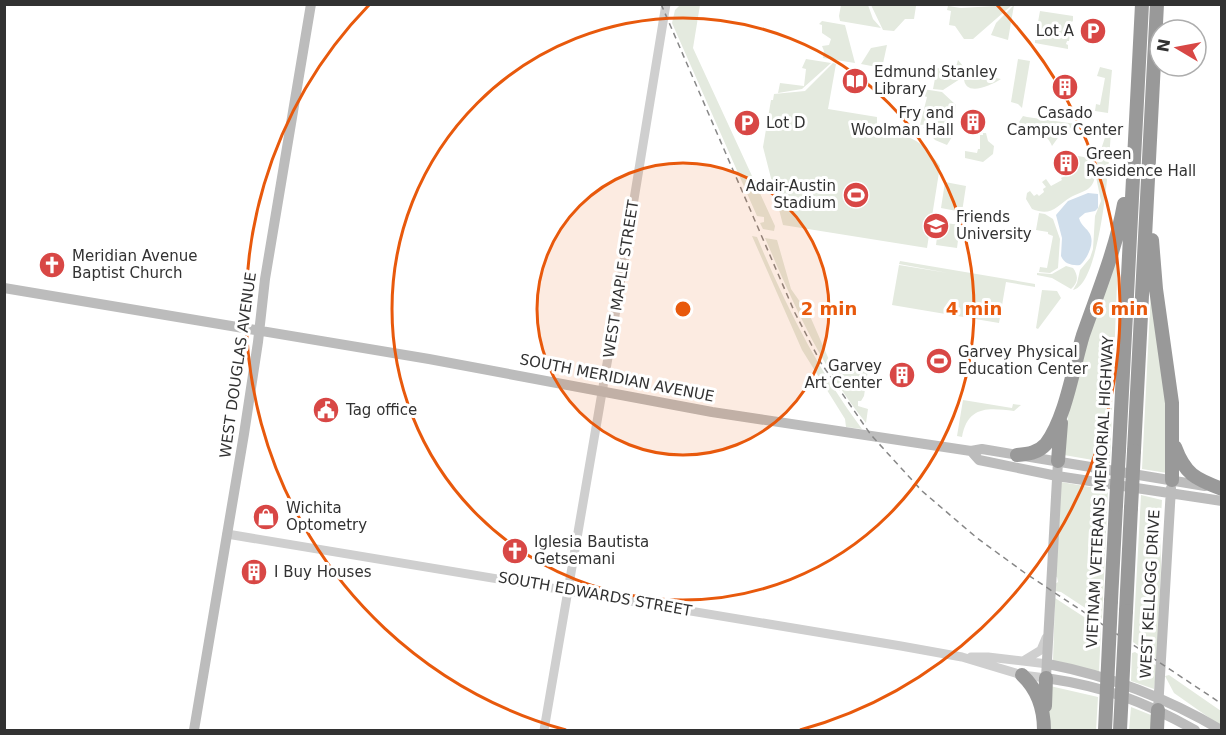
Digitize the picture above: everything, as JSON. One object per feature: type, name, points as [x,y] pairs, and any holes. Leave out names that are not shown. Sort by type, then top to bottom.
[{"type":"highway","name":"VIETNAM VETERANS MEMORIAL HIGHWAY","points":[[1105,730],[1142,4]]},
{"type":"highway","name":"VIETNAM VETERANS MEMORIAL HIGHWAY","points":[[1120,730],[1156,4]]},
{"type":"highway","points":[[1017,455],[1030,454],[1045,445],[1062,411],[1083,336],[1109,264],[1121,222],[1134,148]]},
{"type":"highway","points":[[1149,151],[1153,255],[1172,403],[1172,480]]},
{"type":"highway","points":[[1058,461],[1062,411]]},
{"type":"highway","points":[[1173,442],[1187,471],[1197,480],[1221,489]]},
{"type":"highway","points":[[1022,668],[1040,699],[1044,728]]},
{"type":"highway","points":[[1044,728],[1047,671]]},
{"type":"highway","points":[[1157,730],[1158,703]]},
{"type":"main road","name":"WEST DOUGLAS AVENUE","points":[[194,730],[311,4]]},
{"type":"main road","name":"SOUTH MERIDIAN AVENUE","points":[[4,288],[429,358],[712,411],[971,451],[982,449],[1221,489]]},
{"type":"main road","name":"SOUTH MERIDIAN AVENUE","points":[[971,451],[980,460],[1057,476],[1221,501]]},
{"type":"main road","points":[[1058,461],[1047,671],[1074,682],[1158,703],[1221,730]]},
{"type":"main road","name":"WEST KELLOGG DRIVE","points":[[1158,703],[1172,480]]},
{"type":"main road","points":[[1170,519],[1179,506],[1192,497]]},
{"type":"main road","points":[[1158,703],[1195,730]]},
{"type":"street","name":"WEST MAPLE STREET","points":[[544,730],[603,391],[666,4]]},
{"type":"street","name":"SOUTH EDWARDS STREET","points":[[227,534],[1022,668]]},
{"type":"street","points":[[1022,668],[1041,650],[1050,621]]},
{"type":"street","points":[[1022,668],[1047,671]]},
{"type":"street","points":[[1022,668],[1047,671]]},
{"type":"shaded area","points":[[871,4],[920,5],[916,6],[914,19],[905,19],[894,31],[883,30]]},
{"type":"shaded area","points":[[680,5],[700,5],[693,48],[775,226],[774,231],[763,229],[760,223],[764,222],[764,217],[757,216],[672,23],[675,10]]},
{"type":"shaded area","points":[[841,5],[868,5],[873,19],[881,28],[840,21]]},
{"type":"shaded area","points":[[1012,5],[973,39],[964,39],[955,26],[949,25],[951,11],[947,10],[948,6],[961,8]]},
{"type":"shaded area","points":[[1014,5],[1008,40],[991,35],[996,23]]},
{"type":"shaded area","points":[[1040,11],[1073,16],[1073,21],[1061,30],[1037,39],[1035,38]]},
{"type":"shaded area","points":[[822,21],[845,25],[855,63],[823,58],[822,46],[829,45],[831,39],[822,33],[822,25],[819,24]]},
{"type":"shaded area","points":[[1072,23],[1069,41],[1066,44],[1068,49],[1035,43],[1035,40],[1050,37]]},
{"type":"shaded area","points":[[887,45],[882,68],[861,64],[871,48]]},
{"type":"shaded area","points":[[806,59],[831,63],[802,89],[778,93],[780,83],[804,86],[806,69],[802,68]]},
{"type":"shaded area","points":[[1018,59],[1030,61],[1022,108],[1011,102]]},
{"type":"shaded area","points":[[958,60],[963,66],[960,79],[943,90],[933,89],[937,68],[950,70],[951,67],[956,67]]},
{"type":"shaded area","name":"Adair-Austin Stadium","points":[[833,63],[836,64],[828,109],[877,117],[877,130],[913,139],[926,149],[940,166],[927,248],[783,225],[763,147],[771,100],[774,94],[805,91]]},
{"type":"shaded area","points":[[1100,67],[1112,70],[1108,113],[1095,111],[1096,104],[1100,105],[1105,78],[1097,76]]},
{"type":"shaded area","points":[[965,69],[976,71],[976,78],[986,80],[987,76],[1001,79],[982,88],[970,88],[964,78]]},
{"type":"shaded area","points":[[923,89],[942,92],[956,105],[954,125],[937,123],[920,125],[927,97],[921,95]]},
{"type":"shaded area","points":[[1023,116],[1076,124],[1060,135],[1052,146],[1043,135],[1029,135],[1019,122]]},
{"type":"shaded area","points":[[938,125],[953,127],[952,137],[947,145],[935,140],[923,127]]},
{"type":"shaded area","points":[[1109,125],[1111,128],[1109,165],[1097,244],[1083,283],[1073,290],[1080,270],[1090,258],[1093,249],[1095,216],[1101,201],[1096,177],[1097,162]]},
{"type":"shaded area","points":[[986,133],[988,141],[994,146],[993,154],[983,162],[965,158],[965,151],[977,153],[980,149],[980,135]]},
{"type":"shaded area","points":[[1078,156],[1089,158],[1093,165],[1095,178],[1091,186],[1049,211],[1032,209],[1026,199],[1027,193],[1030,191],[1034,196],[1037,194],[1039,196],[1044,192],[1043,189],[1046,187],[1042,182],[1046,179],[1051,186],[1062,180],[1061,178],[1065,176],[1060,169],[1064,166],[1068,172],[1071,170],[1073,172],[1079,167]]},
{"type":"shaded area","points":[[945,182],[966,186],[962,212],[941,208]]},
{"type":"shaded area","points":[[1039,213],[1053,219],[1060,239],[1058,268],[1050,273],[1039,272],[1040,267],[1047,268],[1053,236],[1048,232],[1036,230]]},
{"type":"shaded area","points":[[939,222],[960,225],[957,248],[936,245]]},
{"type":"shaded area","points":[[752,236],[757,237],[791,312],[817,360],[862,429],[846,427],[845,419],[802,350]]},
{"type":"shaded area","points":[[765,238],[777,240],[791,289],[810,316],[830,362],[868,370],[864,396],[861,401],[858,401],[858,406],[868,409],[866,423],[835,380],[809,334]]},
{"type":"shaded area","points":[[1116,256],[1118,257],[1110,463],[1064,455],[1068,414],[1081,361]]},
{"type":"shaded area","points":[[900,261],[1035,284],[1035,287],[1006,282],[999,323],[892,305],[899,265],[948,273],[899,264]]},
{"type":"shaded area","points":[[1066,266],[1073,268],[1077,277],[1071,289],[1052,278],[1037,275],[1037,273],[1052,274]]},
{"type":"shaded area","points":[[1151,288],[1166,378],[1167,473],[1142,469]]},
{"type":"shaded area","points":[[1042,290],[1057,291],[1061,298],[1038,329],[1036,328]]},
{"type":"shaded area","points":[[963,400],[1012,408],[1013,404],[1021,405],[1014,411],[988,409],[974,414],[969,419],[962,437],[957,436]]},
{"type":"shaded area","points":[[1061,482],[1108,490],[1102,619],[1061,592],[1055,591],[1055,584],[1058,582],[1055,577]]},
{"type":"shaded area","points":[[1141,495],[1162,500],[1158,660],[1133,642]]},
{"type":"shaded area","points":[[1055,598],[1101,628],[1099,672],[1053,661]]},
{"type":"shaded area","points":[[1135,652],[1157,666],[1154,689],[1131,681],[1132,653]]},
{"type":"shaded area","points":[[1169,675],[1221,711],[1221,726],[1174,693],[1165,676]]},
{"type":"shaded area","points":[[1050,686],[1098,697],[1096,730],[1048,730]]},
{"type":"shaded area","points":[[1131,707],[1151,715],[1151,730],[1129,730]]},
{"type":"water","points":[[1088,193],[1098,194],[1098,208],[1079,218],[1090,234],[1091,247],[1080,265],[1072,265],[1066,263],[1061,256],[1062,238],[1056,215],[1068,201]]},
{"type":"railway","points":[[661,4],[795,313],[821,363],[871,435],[922,491],[977,538],[1025,573],[1222,704]]},
{"type":"place","name":"Lot A","points":[[1093,31]]},
{"type":"place","name":"Edmund Stanley Library","points":[[855,81]]},
{"type":"place","name":"Casado Campus Center","points":[[1065,87]]},
{"type":"place","name":"Fry and Woolman Hall","points":[[973,122]]},
{"type":"place","name":"Lot D","points":[[747,123]]},
{"type":"place","name":"Green Residence Hall","points":[[1066,163]]},
{"type":"place","name":"Adair-Austin Stadium","points":[[856,195]]},
{"type":"place","name":"Friends University","points":[[936,226]]},
{"type":"place","name":"Meridian Avenue Baptist Church","points":[[52,265]]},
{"type":"place","name":"Garvey Physical Education Center","points":[[939,361]]},
{"type":"place","name":"Garvey Art Center","points":[[902,375]]},
{"type":"place","name":"Tag office","points":[[326,410]]},
{"type":"place","name":"Wichita Optometry","points":[[266,517]]},
{"type":"place","name":"Iglesia Bautista Getsemani","points":[[515,551]]},
{"type":"place","name":"I Buy Houses","points":[[254,572]]}]
